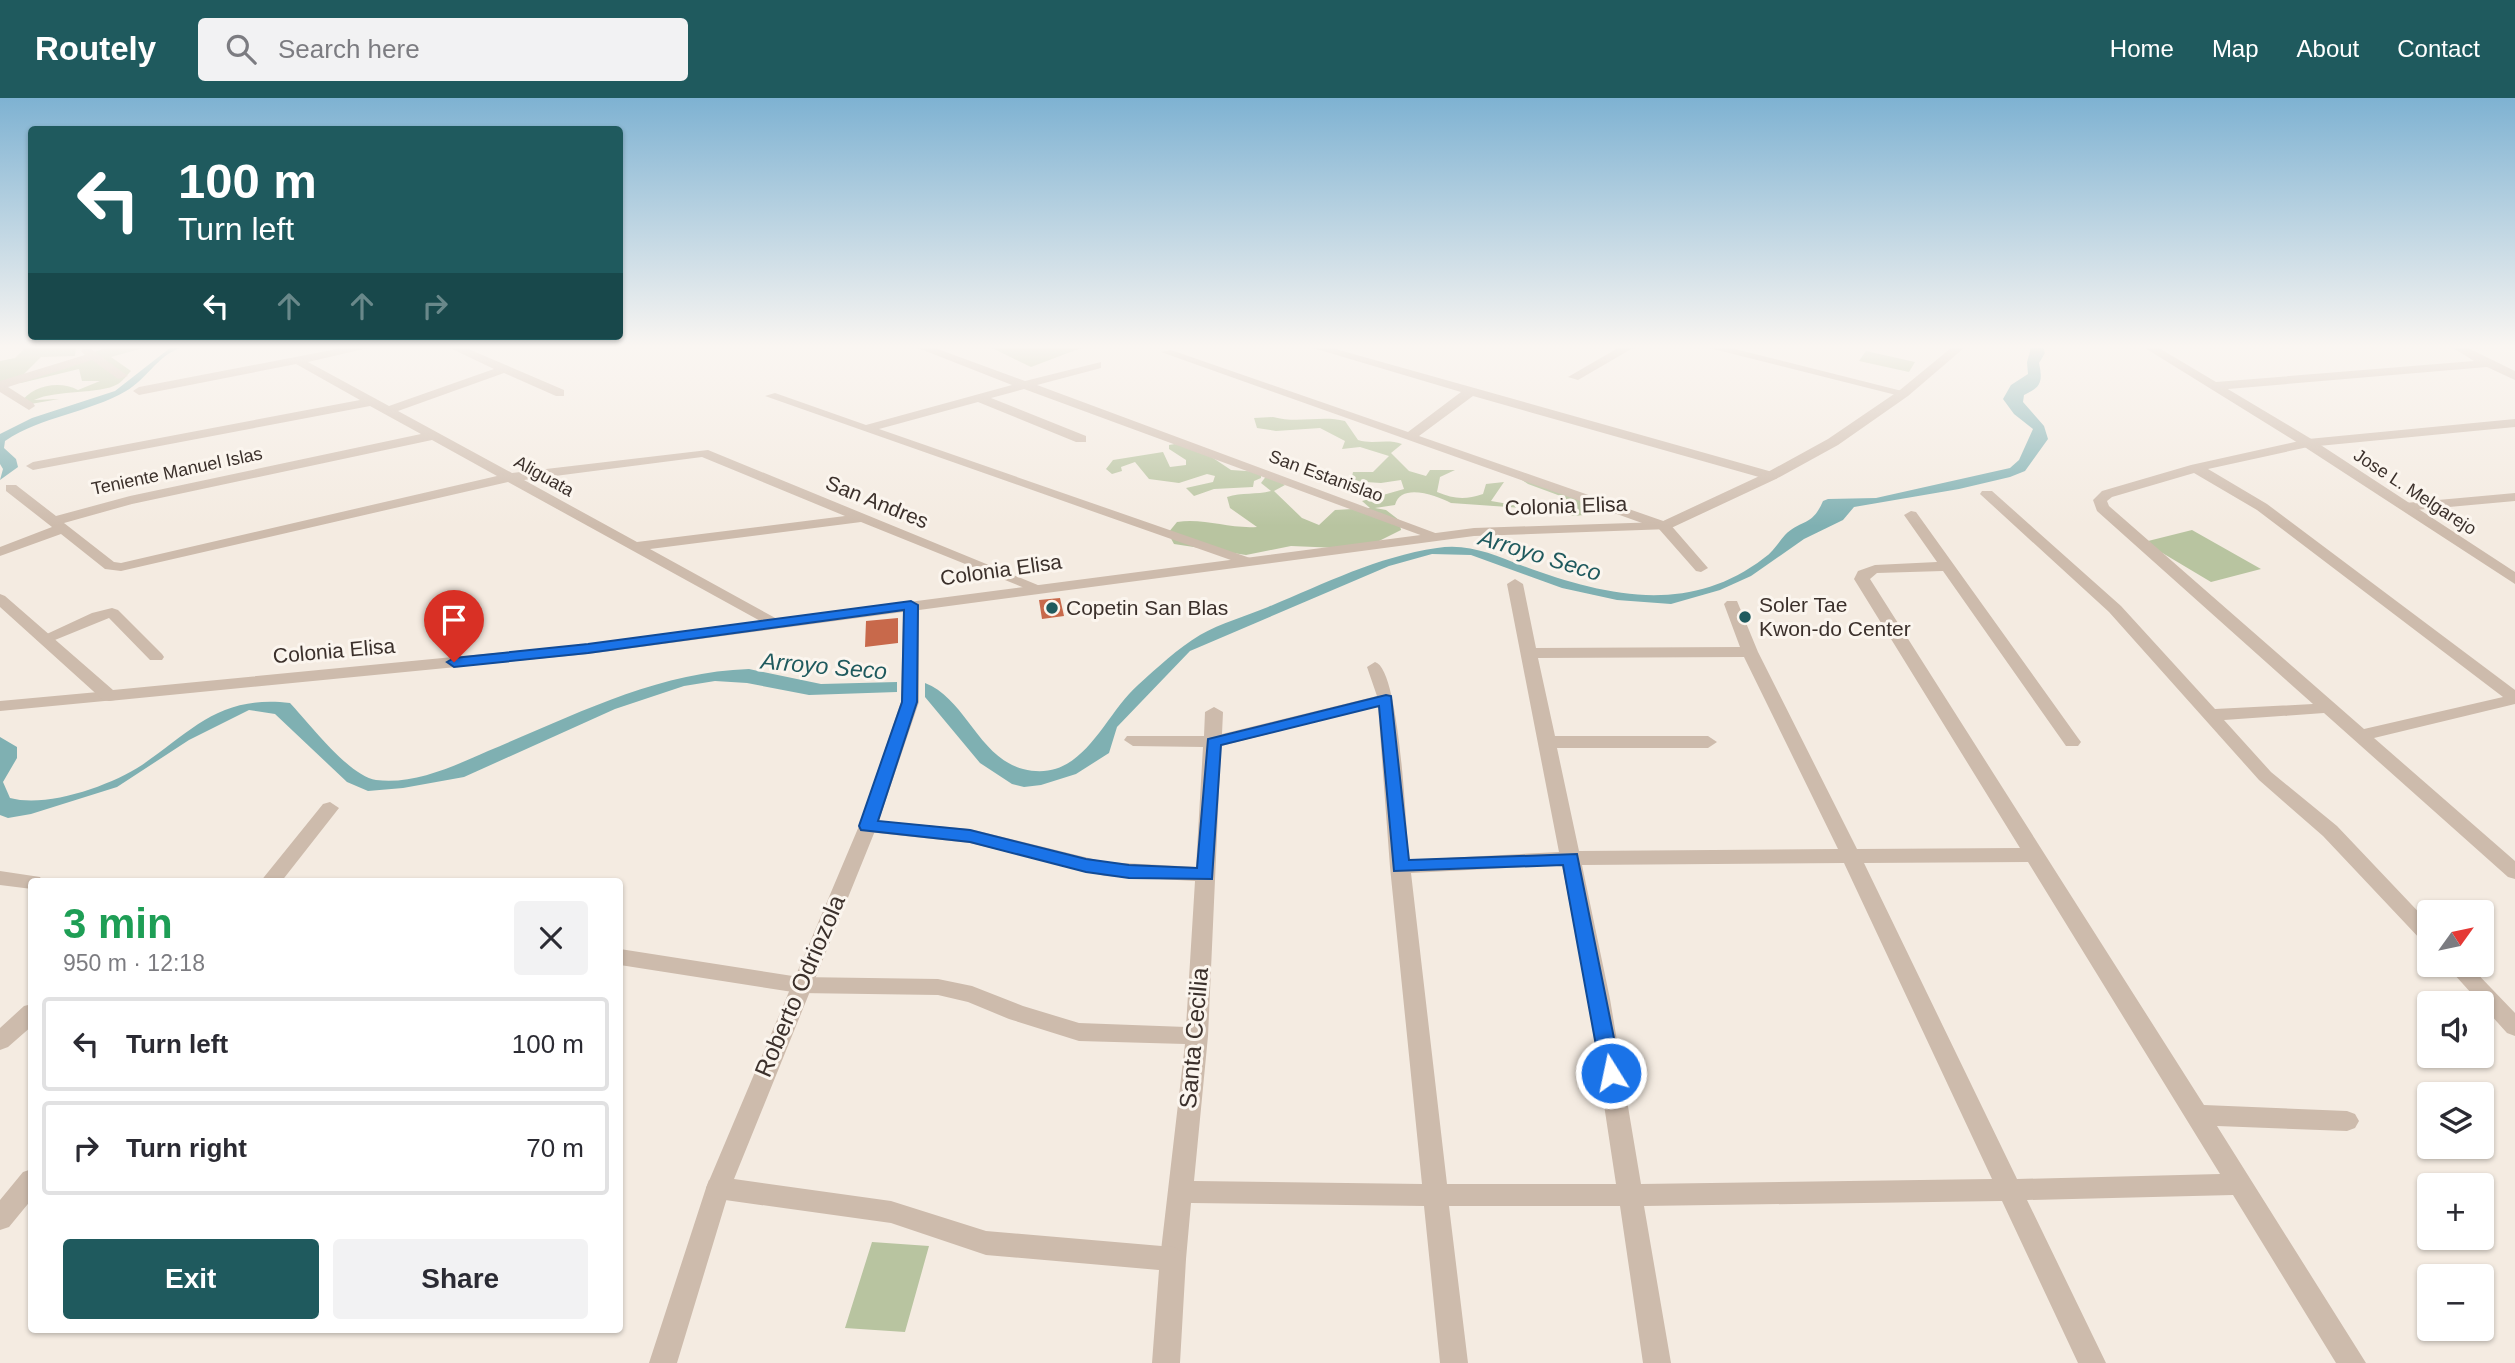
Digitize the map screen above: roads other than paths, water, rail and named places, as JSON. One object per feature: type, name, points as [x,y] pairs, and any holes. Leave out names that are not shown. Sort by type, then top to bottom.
[{"type":"street","points":[[33,466],[343,407]]},
{"type":"street","name":"Aliguata","points":[[379,407],[773,624]]},
{"type":"street","points":[[386,411],[397,407]]},
{"type":"street","points":[[802,407],[1245,561]]},
{"type":"street","points":[[865,429],[947,407]]},
{"type":"street","points":[[1003,407],[1081,439]]},
{"type":"street","name":"San Estanislao","points":[[1086,407],[1439,537]]},
{"type":"street","points":[[1324,407],[1664,526],[1701,568]]},
{"type":"street","points":[[1409,437],[1449,407]]},
{"type":"street","points":[[1528,407],[1771,476]]},
{"type":"street","name":"Colonia Elisa","points":[[0,706],[588,649],[1474,532],[1664,526],[1771,476],[1833,442],[1884,407]]},
{"type":"street","name":"Jose L. Melgarejo","points":[[2250,407],[2515,579]]},
{"type":"street","points":[[2515,423],[2308,443],[2196,468],[2107,495],[2100,500],[2102,508],[2515,872]]},
{"type":"street","name":"Teniente Manuel Islas","points":[[0,552],[59,524],[130,500],[432,436]]},
{"type":"street","name":"San Andres","points":[[508,478],[703,453],[1037,589]]},
{"type":"street","points":[[2196,468],[2262,507],[2515,699]]},
{"type":"street","points":[[11,488],[110,566],[121,566],[508,478]]},
{"type":"street","points":[[1987,495],[2115,609],[2264,776],[2330,831],[2417,923]]},
{"type":"street","points":[[2405,507],[2515,497]]},
{"type":"street","points":[[1911,515],[1944,566],[2073,742]]},
{"type":"street","points":[[633,547],[859,518]]},
{"type":"street","points":[[1944,566],[1875,569],[1863,574],[1862,579],[2037,855],[2352,1363]]},
{"type":"street","points":[[1515,584],[1599,999],[1657,1363]]},
{"type":"street","points":[[0,599],[109,696]]},
{"type":"street","points":[[1732,604],[1750,652],[1852,857],[2092,1363]]},
{"type":"street","name":"Roberto Odriozola","points":[[663,1363],[718,1188],[799,985],[867,826],[909,702],[912,677],[911,605]]},
{"type":"street","points":[[44,639],[98,616],[112,613],[156,657]]},
{"type":"street","points":[[1531,653],[1750,652]]},
{"type":"street","points":[[1375,667],[1386,699],[1400,867],[1454,1363]]},
{"type":"street","points":[[1133,740],[1213,742],[1386,699]]},
{"type":"street","points":[[2359,736],[2515,699]]},
{"type":"street","points":[[2210,715],[2328,708]]},
{"type":"street","name":"Santa Cecilia","points":[[1166,1363],[1173,1259],[1197,1036],[1214,712]]},
{"type":"street","points":[[1547,742],[1708,742]]},
{"type":"street","points":[[274,878],[330,808]]},
{"type":"street","points":[[867,826],[970,836],[1105,869],[1205,874]]},
{"type":"street","points":[[1400,867],[1570,858],[2037,855]]},
{"type":"street","points":[[0,878],[28,881]]},
{"type":"street","points":[[623,957],[799,985],[938,987],[972,994],[1017,1013],[1079,1032],[1197,1036]]},
{"type":"street","points":[[2467,977],[2515,1027]]},
{"type":"street","points":[[0,1041],[28,1016]]},
{"type":"street","points":[[2198,1115],[2347,1121]]},
{"type":"street","points":[[1180,1192],[1632,1196],[2012,1191],[2241,1184]]},
{"type":"street","points":[[0,1219],[28,1185]]},
{"type":"street","points":[[718,1188],[891,1212],[986,1243],[1173,1259]]},
{"type":"water","points":[[66,407],[90,407],[34,426],[5,441],[4,448],[16,459],[18,467],[0,480],[3,469],[0,464],[0,434],[32,418]]},
{"type":"water","points":[[2009,407],[2027,407],[2044,426],[2048,439],[2025,471],[1959,489],[1854,507],[1843,520],[1804,539],[1751,576],[1720,590],[1671,604],[1617,600],[1562,588],[1471,555],[1432,554],[1389,566],[1190,651],[1117,727],[1109,753],[1076,774],[1041,785],[1024,787],[1012,784],[980,763],[925,697],[925,683],[951,702],[994,753],[1008,763],[1023,769],[1044,771],[1061,767],[1090,745],[1138,685],[1200,635],[1351,572],[1415,552],[1460,547],[1491,554],[1584,586],[1615,592],[1676,594],[1706,588],[1735,576],[1764,558],[1785,535],[1815,515],[1823,501],[1828,499],[1876,498],[2010,468],[2019,460],[2033,429]]},
{"type":"water","points":[[749,669],[821,684],[897,682],[897,692],[809,695],[747,683],[715,681],[684,686],[615,709],[464,777],[368,791],[347,782],[275,714],[249,710],[189,740],[117,787],[31,814],[8,818],[0,815],[0,737],[17,747],[17,758],[3,782],[10,798],[42,800],[78,793],[129,773],[193,727],[226,710],[245,704],[290,703],[330,748],[354,769],[376,780],[405,780],[448,768],[583,710],[648,687],[681,678]]},
{"type":"place","name":"Copetin San Blas","points":[[1052,608]]},
{"type":"place","name":"Soler Tae Kwon-do Center","points":[[1745,617]]},
{"type":"water label","name":"Arroyo Seco","points":[[1540,555]]},
{"type":"water label","name":"Arroyo Seco","points":[[824,666]]}]
